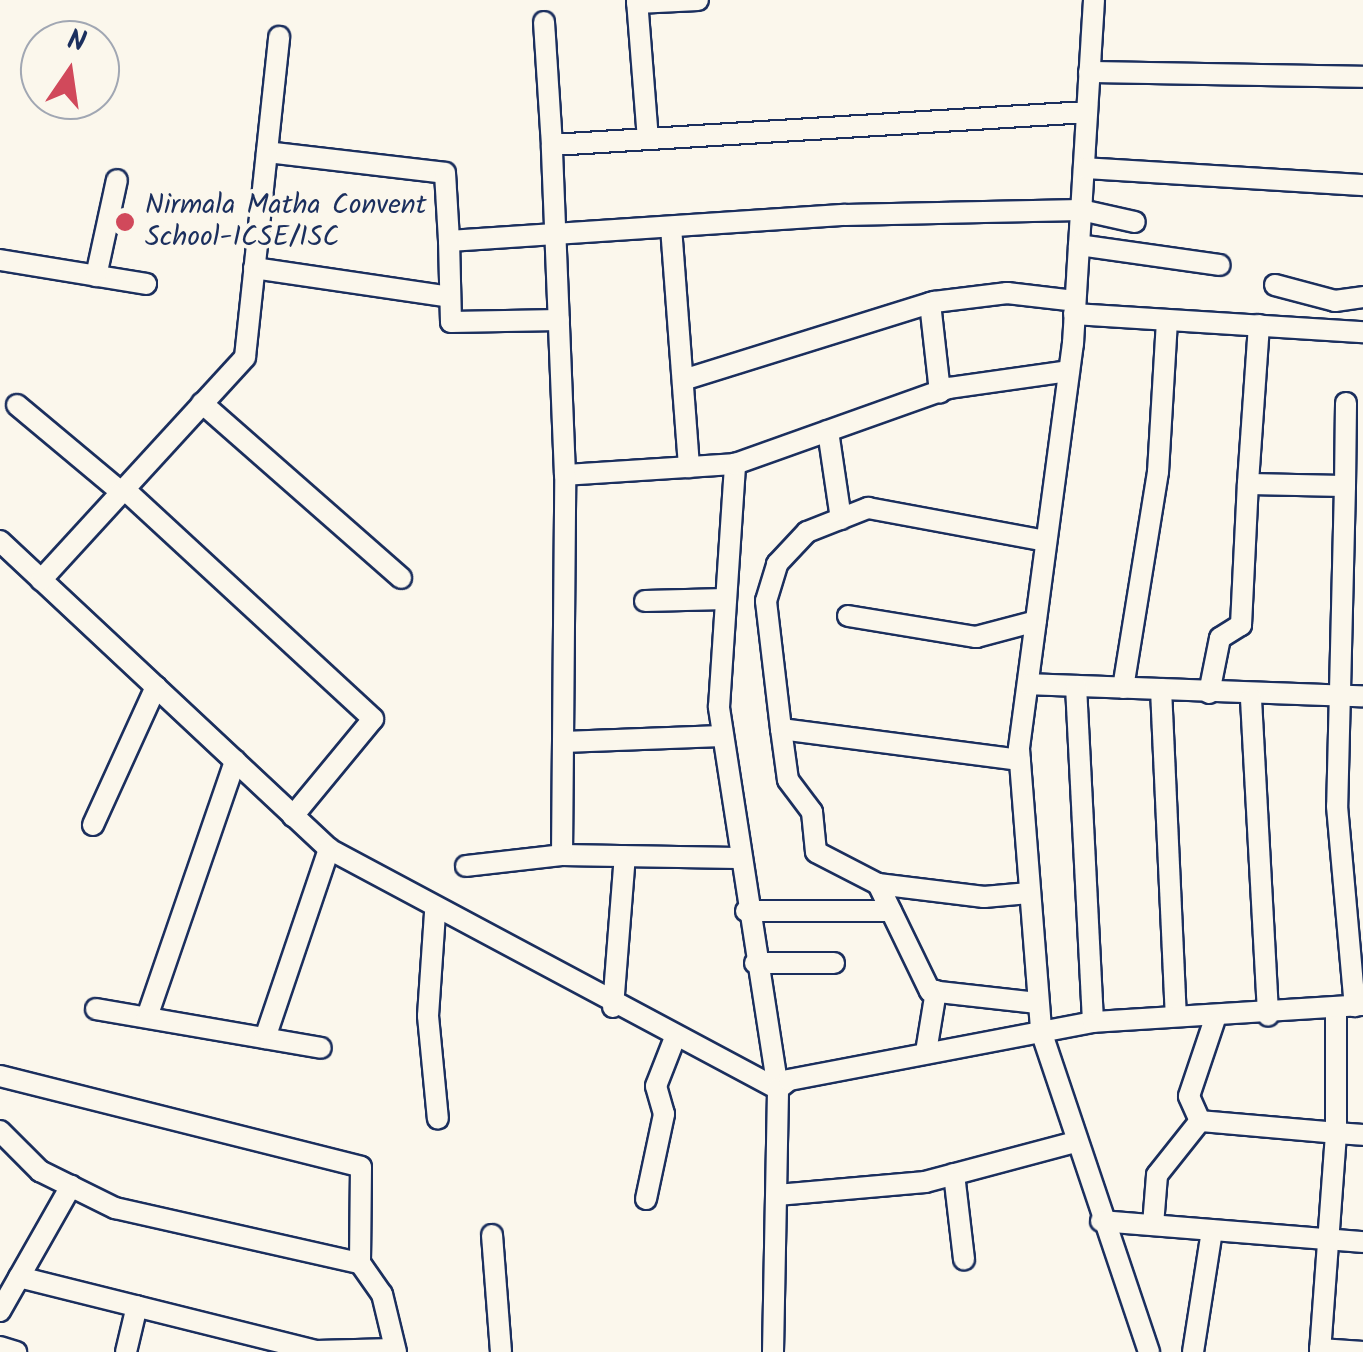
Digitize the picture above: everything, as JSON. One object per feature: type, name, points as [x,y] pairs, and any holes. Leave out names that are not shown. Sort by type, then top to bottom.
[{"type":"street","points":[[648,139],[637,2],[698,0]]},
{"type":"street","points":[[1094,0],[1069,371],[1020,760],[1041,1031],[1100,1220],[1149,1352]]},
{"type":"street","points":[[544,22],[565,475],[562,855]]},
{"type":"street","points":[[41,580],[245,356],[279,38]]},
{"type":"street","points":[[1089,72],[1363,77]]},
{"type":"street","points":[[552,144],[1087,112]]},
{"type":"street","points":[[266,152],[446,172],[452,322],[558,320]]},
{"type":"street","points":[[1084,168],[1363,186]]},
{"type":"street","points":[[96,276],[117,180]]},
{"type":"street","points":[[449,241],[671,227],[1081,210],[1135,222]]},
{"type":"street","points":[[671,227],[689,467]]},
{"type":"street","points":[[1078,245],[1220,265]]},
{"type":"street","points":[[0,260],[146,284]]},
{"type":"street","points":[[254,268],[450,297]]},
{"type":"street","points":[[1274,285],[1335,301],[1363,297]]},
{"type":"street","points":[[683,380],[930,303],[1007,293],[1075,308],[1167,320],[1363,332]]},
{"type":"street","points":[[930,303],[940,392]]},
{"type":"street","points":[[1123,688],[1158,472],[1167,320]]},
{"type":"street","points":[[1209,693],[1220,638],[1242,626],[1259,325]]},
{"type":"street","points":[[565,475],[735,464],[940,392],[1069,371]]},
{"type":"street","points":[[202,403],[401,578]]},
{"type":"street","points":[[1346,403],[1336,696],[1351,1007],[1336,1133],[1320,1350],[1363,1352]]},
{"type":"street","points":[[17,405],[122,491],[373,719],[294,816]]},
{"type":"street","points":[[828,431],[841,518]]},
{"type":"street","points":[[735,464],[722,736],[736,858],[778,1089],[772,1352]]},
{"type":"street","points":[[1248,484],[1345,486]]},
{"type":"street","points":[[1030,892],[984,897],[878,884],[816,852],[812,812],[788,780],[766,601],[777,564],[797,542],[868,508],[1046,541]]},
{"type":"street","points":[[0,541],[329,850],[434,913],[674,1040],[778,1089]]},
{"type":"street","points":[[646,601],[726,599]]},
{"type":"street","points":[[848,616],[976,637],[1036,621]]},
{"type":"street","points":[[1028,684],[1209,693],[1251,699],[1363,696]]},
{"type":"street","points":[[1076,686],[1093,1022]]},
{"type":"street","points":[[93,825],[156,687]]},
{"type":"street","points":[[1161,690],[1176,1016]]},
{"type":"street","points":[[1251,699],[1268,1016]]},
{"type":"street","points":[[782,729],[1020,760]]},
{"type":"street","points":[[563,742],[722,736]]},
{"type":"street","points":[[147,1017],[235,761]]},
{"type":"street","points":[[265,1038],[329,850]]},
{"type":"street","points":[[466,866],[562,855],[736,858]]},
{"type":"street","points":[[613,1008],[625,856]]},
{"type":"street","points":[[878,884],[936,992],[926,1052]]},
{"type":"street","points":[[746,911],[892,912]]},
{"type":"street","points":[[434,913],[427,1001],[438,1119]]},
{"type":"street","points":[[755,963],[834,963]]},
{"type":"street","points":[[936,992],[1037,1003]]},
{"type":"street","points":[[778,1089],[806,1074],[1093,1022],[1176,1016],[1268,1016],[1351,1007]]},
{"type":"street","points":[[96,1009],[321,1048]]},
{"type":"street","points":[[1200,1121],[1189,1096],[1216,1016]]},
{"type":"street","points":[[646,1199],[664,1114],[656,1086],[674,1040]]},
{"type":"street","points":[[0,1076],[361,1167],[360,1263],[382,1294],[395,1350],[316,1351],[20,1277]]},
{"type":"street","points":[[1200,1121],[1363,1135]]},
{"type":"street","points":[[1153,1225],[1157,1175],[1200,1121]]},
{"type":"street","points":[[0,1130],[12,1149],[71,1186],[160,1223],[360,1263]]},
{"type":"street","points":[[776,1195],[954,1174],[1076,1142]]},
{"type":"street","points":[[954,1174],[964,1259]]},
{"type":"street","points":[[0,1311],[71,1186]]},
{"type":"street","points":[[1100,1220],[1363,1242]]},
{"type":"street","points":[[1193,1352],[1212,1230]]},
{"type":"street","points":[[492,1235],[502,1352]]},
{"type":"street","points":[[126,1352],[138,1306]]},
{"type":"street","points":[[0,1348],[16,1352]]},
{"type":"place","name":"Nirmala Matha Convent School-ICSE/ISC","points":[[125,222]]}]
